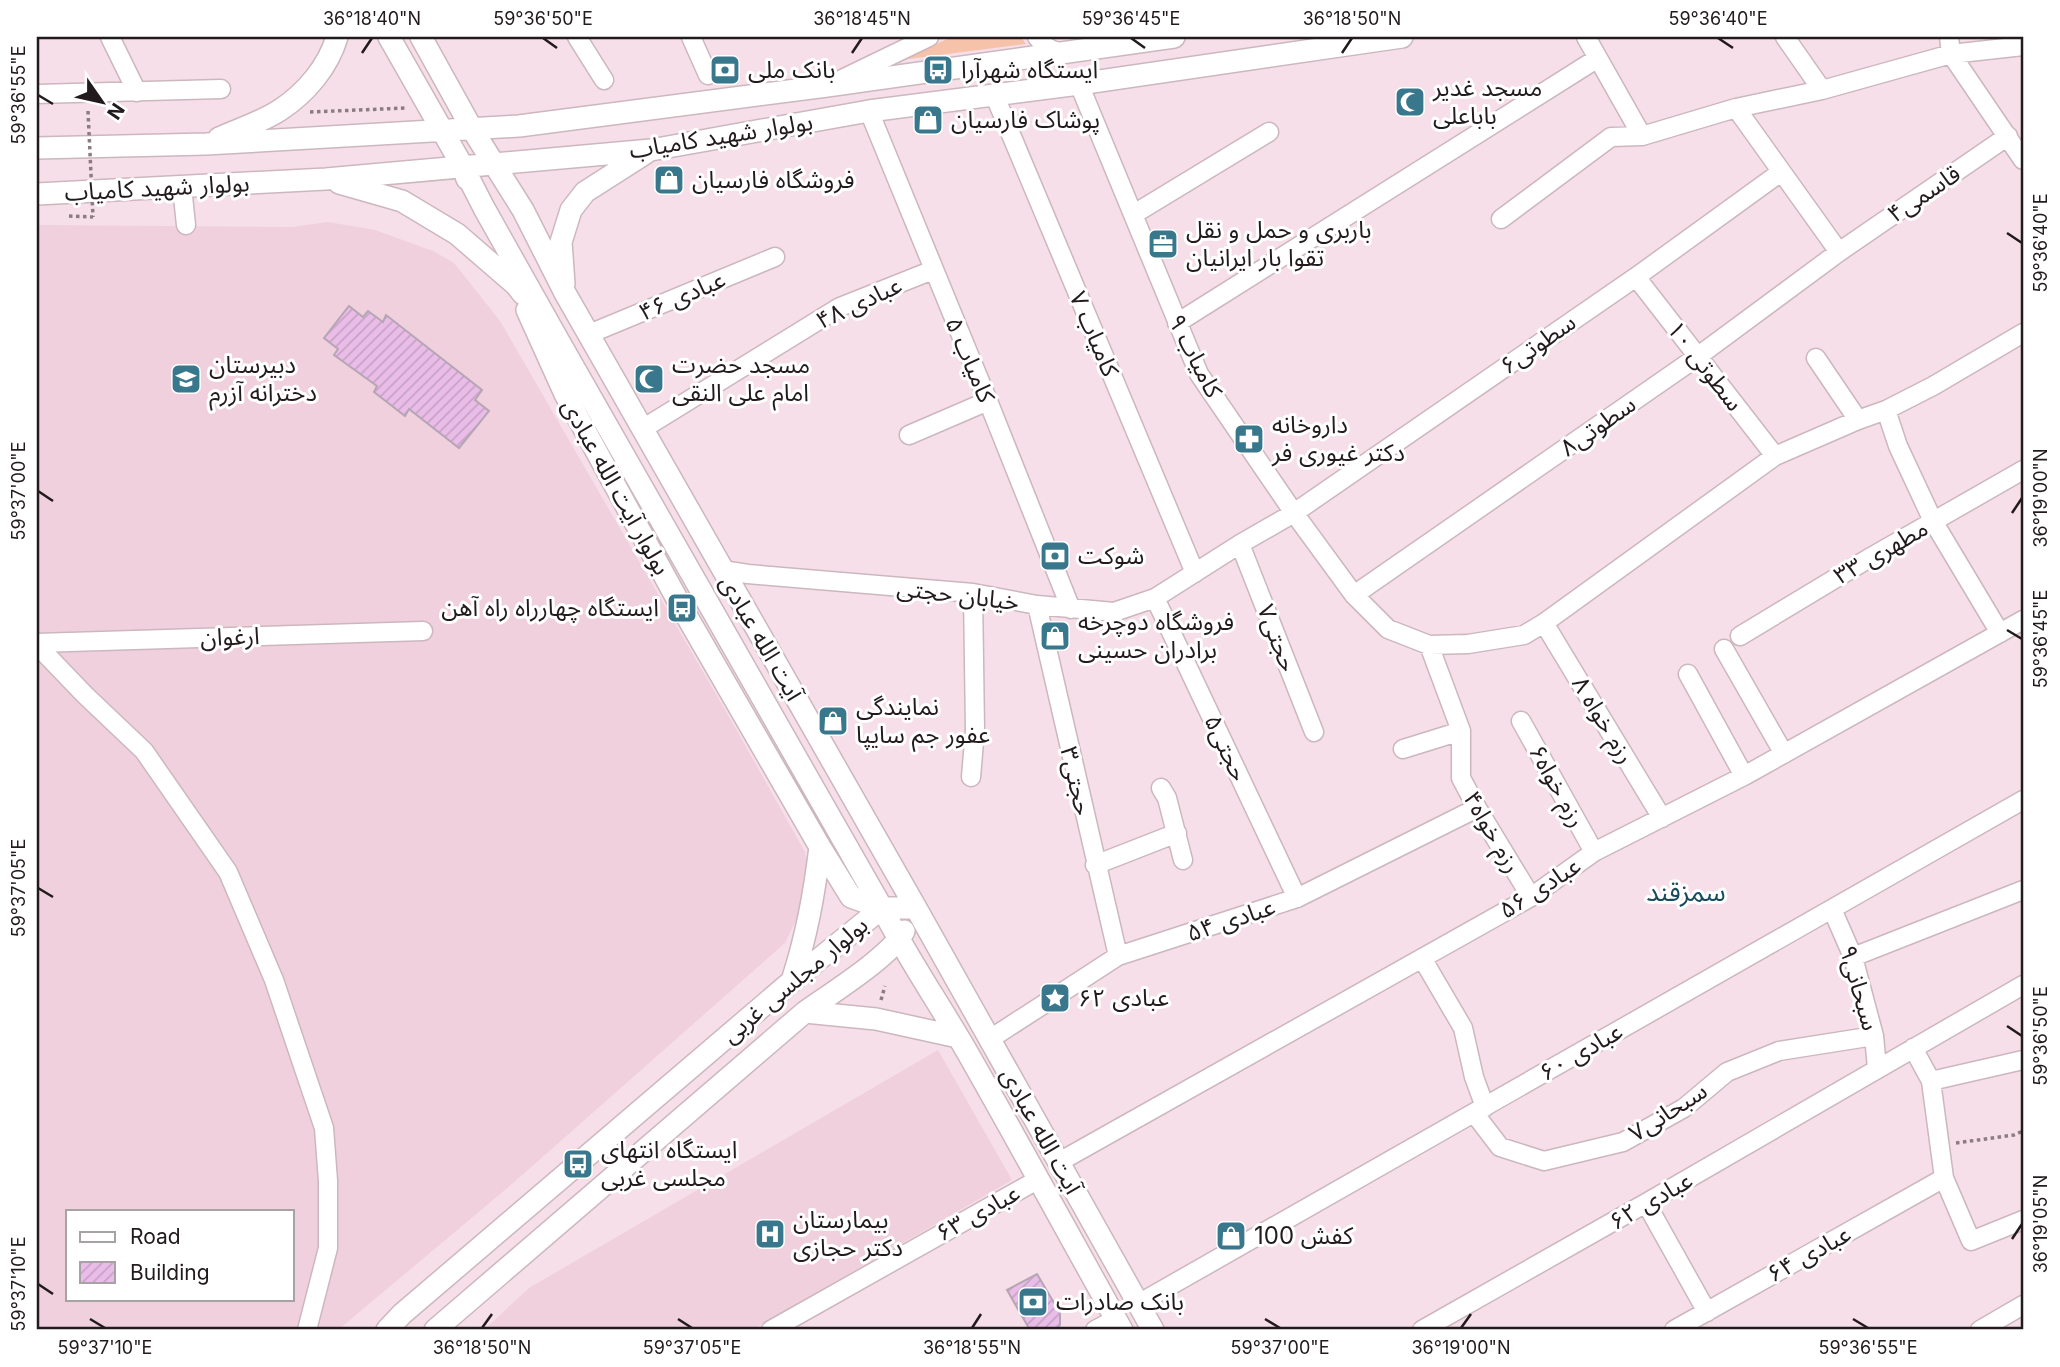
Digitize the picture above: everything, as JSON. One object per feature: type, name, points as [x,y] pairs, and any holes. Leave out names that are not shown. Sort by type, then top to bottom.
[{"type":"main road","points":[[206,144],[279,111],[309,87],[332,52],[337,37]]},
{"type":"main road","name":"بولوار آیت الله عبادی","points":[[389,37],[463,167],[478,209],[565,394],[682,608],[851,897],[882,908]]},
{"type":"main road","points":[[421,37],[472,129]]},
{"type":"main road","name":"بولوار شهید کامیاب","points":[[37,148],[206,144],[519,126],[1174,37]]},
{"type":"main road","name":"بولوار شهید کامیاب","points":[[37,194],[327,179],[651,150],[869,111],[1079,84],[1402,37]]},
{"type":"main road","name":"آیت الله عبادی","points":[[472,129],[523,210],[565,293],[1153,1330]]},
{"type":"main road","points":[[565,293],[561,242],[571,210],[585,192],[651,150]]},
{"type":"main road","name":"آیت الله عبادی","points":[[463,167],[557,338],[899,941],[958,1037],[1039,1179],[1119,1324]]},
{"type":"main road","points":[[327,179],[402,201],[457,234],[516,285],[557,338]]},
{"type":"main road","points":[[792,981],[805,939],[820,847]]},
{"type":"main road","name":"بولوار مجلسی غربی","points":[[387,1330],[792,981],[882,908],[916,908],[899,941],[805,1013],[435,1330]]},
{"type":"main road","points":[[805,1013],[876,1019],[958,1037]]},
{"type":"street","points":[[110,37],[137,92]]},
{"type":"street","points":[[577,37],[604,80]]},
{"type":"street","points":[[691,37],[708,75]]},
{"type":"street","points":[[827,86],[929,37]]},
{"type":"street","points":[[1038,37],[1043,45],[1052,51],[1063,53]]},
{"type":"street","points":[[1586,37],[1642,136]]},
{"type":"street","points":[[1785,37],[1822,90]]},
{"type":"street","points":[[1950,45],[2023,160]]},
{"type":"street","points":[[1501,219],[1611,137],[1642,136],[1736,108],[1822,90],[1950,45],[2023,46]]},
{"type":"street","points":[[1177,323],[1598,58]]},
{"type":"street","name":"کامیاب ۹","points":[[1079,84],[1199,374],[1354,595],[1388,629],[1429,645]]},
{"type":"street","points":[[37,94],[221,89]]},
{"type":"street","name":"کامیاب ۷","points":[[994,94],[1195,573]]},
{"type":"street","points":[[1736,108],[1839,252]]},
{"type":"street","name":"کامیاب ۵","points":[[869,111],[1070,609]]},
{"type":"street","points":[[1134,214],[1269,132]]},
{"type":"street","name":"قاسمی۴","points":[[1839,252],[2008,136]]},
{"type":"street","name":"سطوتی۶","points":[[1294,513],[1636,277],[1781,172]]},
{"type":"street","points":[[182,187],[187,225]]},
{"type":"street","name":"سطوتی۸","points":[[1354,595],[1697,357],[1839,252]]},
{"type":"street","name":"عبادی ۴۶","points":[[589,334],[775,257]]},
{"type":"street","name":"عبادی ۴۸","points":[[643,428],[840,307],[933,270]]},
{"type":"street","name":"سطوتی ۱۰","points":[[1636,277],[1776,456]]},
{"type":"street","points":[[1429,645],[1468,644],[1524,635],[1776,456],[1886,410],[1933,386],[2023,333]]},
{"type":"street","points":[[1816,358],[1858,420]]},
{"type":"street","points":[[909,435],[988,401]]},
{"type":"street","points":[[1886,410],[1898,446],[1933,521],[2000,633]]},
{"type":"street","name":"مطهری ۳۳","points":[[1740,636],[2023,470]]},
{"type":"street","name":"خیابان حجتی","points":[[722,570],[974,593],[1037,605],[1114,612],[1155,598],[1294,513]]},
{"type":"street","name":"حجتی۷","points":[[1240,544],[1314,732]]},
{"type":"street","points":[[971,777],[975,730],[974,593]]},
{"type":"street","name":"حجتی۵","points":[[1155,598],[1297,898]]},
{"type":"street","name":"حجتی۳","points":[[1037,605],[1118,956]]},
{"type":"street","name":"عبادی ۵۶","points":[[1059,1162],[1531,897],[1594,852],[1744,776],[2023,620]]},
{"type":"street","name":"رزم خواه ۸","points":[[1544,623],[1662,818]]},
{"type":"street","name":"ارغوان","points":[[37,644],[423,631]]},
{"type":"street","points":[[37,644],[85,695],[144,751],[228,872],[274,980],[324,1128],[328,1181],[328,1248],[307,1330]]},
{"type":"street","name":"رزم خواه۴","points":[[1429,645],[1461,730],[1461,778],[1531,897]]},
{"type":"street","points":[[1724,649],[1784,754]]},
{"type":"street","points":[[1688,674],[1744,776]]},
{"type":"street","name":"رزم خواه۶","points":[[1521,720],[1594,852]]},
{"type":"street","points":[[1403,749],[1461,730]]},
{"type":"street","points":[[1161,788],[1167,799],[1183,860]]},
{"type":"street","name":"عبادی ۶۰","points":[[1138,1304],[2023,800]]},
{"type":"street","name":"عبادی ۵۴","points":[[990,1039],[1118,956],[1297,898],[1477,808]]},
{"type":"street","points":[[1095,865],[1177,833]]},
{"type":"street","points":[[1853,957],[2023,891]]},
{"type":"street","name":"سبحانی۹","points":[[1832,909],[1853,957],[1874,1036],[1877,1068]]},
{"type":"street","name":"سبحانی۷","points":[[1422,958],[1463,1028],[1480,1110],[1500,1147],[1544,1161],[1623,1142],[1684,1108],[1727,1072],[1779,1051],[1874,1036]]},
{"type":"street","name":"عبادی ۶۲","points":[[1422,1330],[2023,985]]},
{"type":"street","points":[[1913,1048],[1931,1081],[1944,1178],[1971,1241],[2023,1220]]},
{"type":"street","points":[[1931,1081],[2023,1060]]},
{"type":"street","name":"عبادی ۶۴","points":[[1674,1330],[1699,1321],[1944,1178]]},
{"type":"street","name":"عبادی ۶۳","points":[[771,1330],[1039,1179]]},
{"type":"street","points":[[1646,1203],[1699,1321]]},
{"type":"street","points":[[1980,1330],[2023,1305]]},
{"type":"street","points":[[1095,1330],[1119,1324]]},
{"type":"path","points":[[310,112],[406,108]]},
{"type":"path","points":[[69,216],[93,217],[88,111]]},
{"type":"path","points":[[1940,1145],[2014,1135],[2023,1131]]},
{"type":"shaded area","points":[[952,37],[1021,37],[1026,44],[900,60]]},
{"type":"shaded area","points":[[328,222],[375,230],[433,251],[454,263],[500,321],[805,852],[808,872],[797,918],[785,943],[512,1184],[338,1330],[37,1330],[37,225],[292,227]]},
{"type":"shaded area","name":"بیمارستان دکتر حجازی","points":[[938,1050],[1012,1180],[752,1330],[484,1330],[529,1288]]},
{"type":"building","points":[[349,306],[363,317],[368,311],[383,322],[386,315],[482,390],[475,400],[489,411],[459,448],[409,409],[405,416],[374,392],[377,386],[334,355],[338,349],[324,338]]},
{"type":"building","name":"بانک صادرات","points":[[1037,1274],[1060,1313],[1060,1325],[1056,1330],[1030,1330],[1007,1290]]},
{"type":"place","name":"بانک ملی","points":[[725,70]]},
{"type":"place","name":"ایستگاه شهرآرا","points":[[938,70]]},
{"type":"place","name":"مسجد غدیر باباعلی","points":[[1410,102]]},
{"type":"place","name":"پوشاک فارسیان","points":[[928,120]]},
{"type":"place","name":"فروشگاه فارسیان","points":[[669,180]]},
{"type":"place","name":"باربری و حمل و نقل تقوا بار ایرانیان","points":[[1163,244]]},
{"type":"place","name":"دبیرستان دخترانه آزرم","points":[[186,379]]},
{"type":"place","name":"مسجد حضرت امام علی النقی","points":[[649,379]]},
{"type":"place","name":"داروخانه دکتر غیوری فر","points":[[1249,439]]},
{"type":"place","name":"شوكت","points":[[1055,556]]},
{"type":"place","name":"ایستگاه چهارراه راه آهن","points":[[682,608]]},
{"type":"place","name":"فروشگاه دوچرخه برادران حسینی","points":[[1055,636]]},
{"type":"place","name":"نمایندگی عفور جم سایپا","points":[[833,721]]},
{"type":"place","name":"عبادی ۶۲","points":[[1055,998]]},
{"type":"place","name":"ایستگاه انتهای مجلسی غربی","points":[[578,1164]]},
{"type":"place","name":"بیمارستان دکتر حجازی","points":[[770,1234]]},
{"type":"place","name":"کفش 100","points":[[1231,1236]]},
{"type":"place","name":"بانک صادرات","points":[[1033,1302]]},
{"type":"district","name":"سمزقند","points":[[1686,892]]}]
